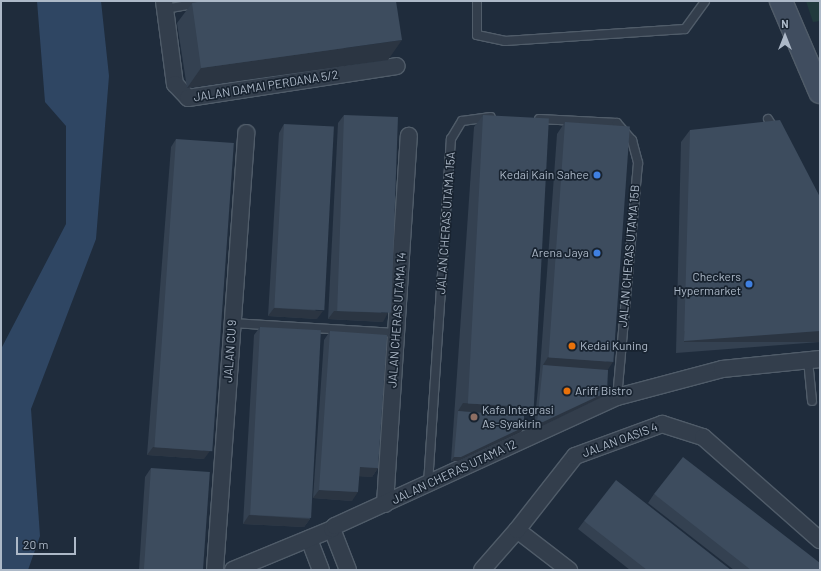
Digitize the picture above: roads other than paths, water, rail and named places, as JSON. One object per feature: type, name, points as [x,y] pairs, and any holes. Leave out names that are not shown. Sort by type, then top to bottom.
[{"type":"street","points":[[781,1],[817,82]]},
{"type":"street","name":"JALAN DAMAI PERDANA 5/2","points":[[165,5],[174,84],[188,98],[397,66]]},
{"type":"street","name":"JALAN CU 9","points":[[215,570],[246,133]]},
{"type":"street","name":"JALAN CHERAS UTAMA 14","points":[[384,504],[409,136]]},
{"type":"street","name":"JALAN CHERAS UTAMA 12","points":[[233,570],[332,529],[335,526],[617,397],[722,369],[814,359]]},
{"type":"street","name":"JALAN OASIS 4","points":[[482,570],[517,530],[575,456],[662,424],[702,438],[820,540]]},
{"type":"street","points":[[332,529],[348,570]]},
{"type":"street","points":[[517,530],[569,570]]},
{"type":"street","points":[[309,539],[322,570]]},
{"type":"lane","points":[[165,5],[211,1]]},
{"type":"lane","points":[[477,1],[477,34],[505,42],[685,29],[706,1]]},
{"type":"lane","name":"JALAN CHERAS UTAMA 15A","points":[[428,484],[451,139],[462,121],[498,117]]},
{"type":"lane","points":[[768,118],[780,138]]},
{"type":"lane","name":"JALAN CHERAS UTAMA 15B","points":[[530,119],[617,124],[632,140],[638,164],[617,397]]},
{"type":"lane","points":[[232,323],[396,333]]},
{"type":"lane","points":[[812,401],[814,359]]},
{"type":"water","points":[[37,1],[101,1],[109,76],[96,239],[31,409],[40,536],[28,570],[2,570],[1,349],[66,224],[66,126],[45,102]]},
{"type":"place","name":"Kedai Kain Sahee","points":[[597,175]]},
{"type":"place","name":"Arena Jaya","points":[[597,253]]},
{"type":"place","name":"Checkers Hypermarket","points":[[749,284]]},
{"type":"place","name":"Kedai Kuning","points":[[572,346]]},
{"type":"place","name":"Ariff Bistro","points":[[567,391]]},
{"type":"place","name":"Kafa Integrasi As-Syakirin","points":[[474,417]]}]
